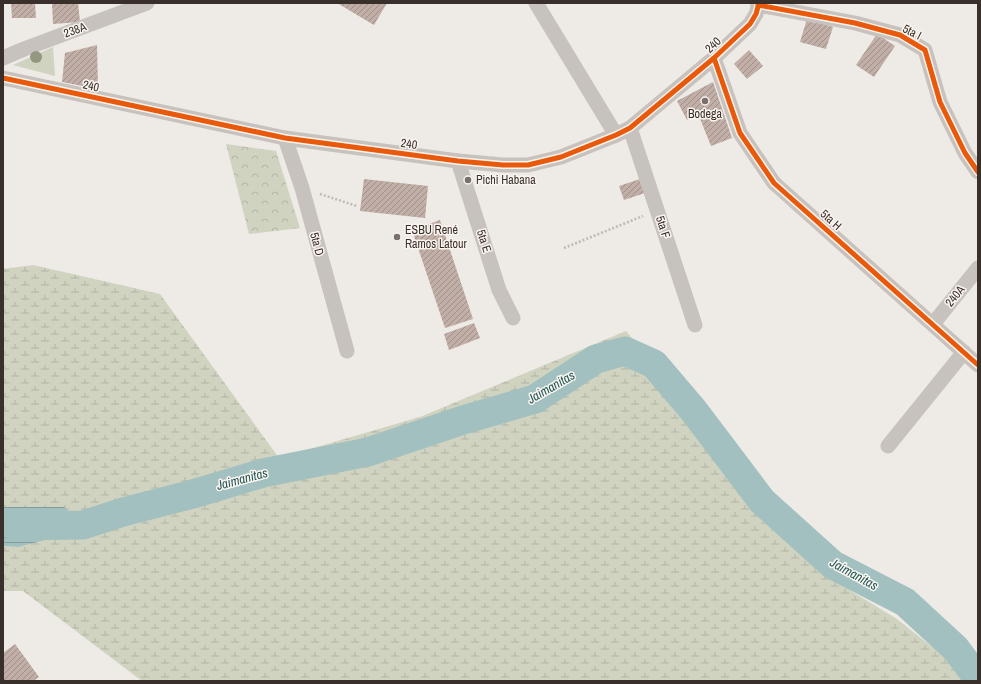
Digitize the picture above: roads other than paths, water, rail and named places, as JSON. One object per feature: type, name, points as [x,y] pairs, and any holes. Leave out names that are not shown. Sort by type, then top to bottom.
[{"type":"street","name":"238A","points":[[3,58],[147,3]]},
{"type":"street","points":[[536,3],[616,135]]},
{"type":"street","name":"240","points":[[3,78],[286,138],[458,161],[502,165],[528,165],[560,157],[630,128],[714,58],[750,24],[756,14],[759,4]]},
{"type":"street","name":"5ta I","points":[[759,4],[855,23],[900,35],[925,50],[940,102],[964,153],[978,172]]},
{"type":"street","name":"5ta H","points":[[714,58],[740,133],[774,183],[978,365]]},
{"type":"street","name":"5ta F","points":[[630,128],[695,326]]},
{"type":"street","name":"5ta D","points":[[286,138],[302,188],[347,351]]},
{"type":"street","name":"5ta E","points":[[458,161],[499,290],[514,318]]},
{"type":"street","name":"240A","points":[[933,324],[978,268]]},
{"type":"street","points":[[888,446],[964,352]]},
{"type":"water","points":[[3,507],[64,507],[83,525],[60,536],[18,547],[3,546]]},
{"type":"waterway","name":"Jaimanitas","points":[[3,522],[19,526],[83,525],[123,512],[193,494],[263,473],[368,452],[463,420],[535,399],[596,359],[625,351],[654,364],[694,411],[762,501],[833,565],[905,602],[956,649],[973,672],[978,674]]},
{"type":"place","name":"Bodega","points":[[705,101]]},
{"type":"place","name":"Pichi Habana","points":[[468,180]]},
{"type":"place","name":"ESBU René Ramos Latour","points":[[397,237]]}]
